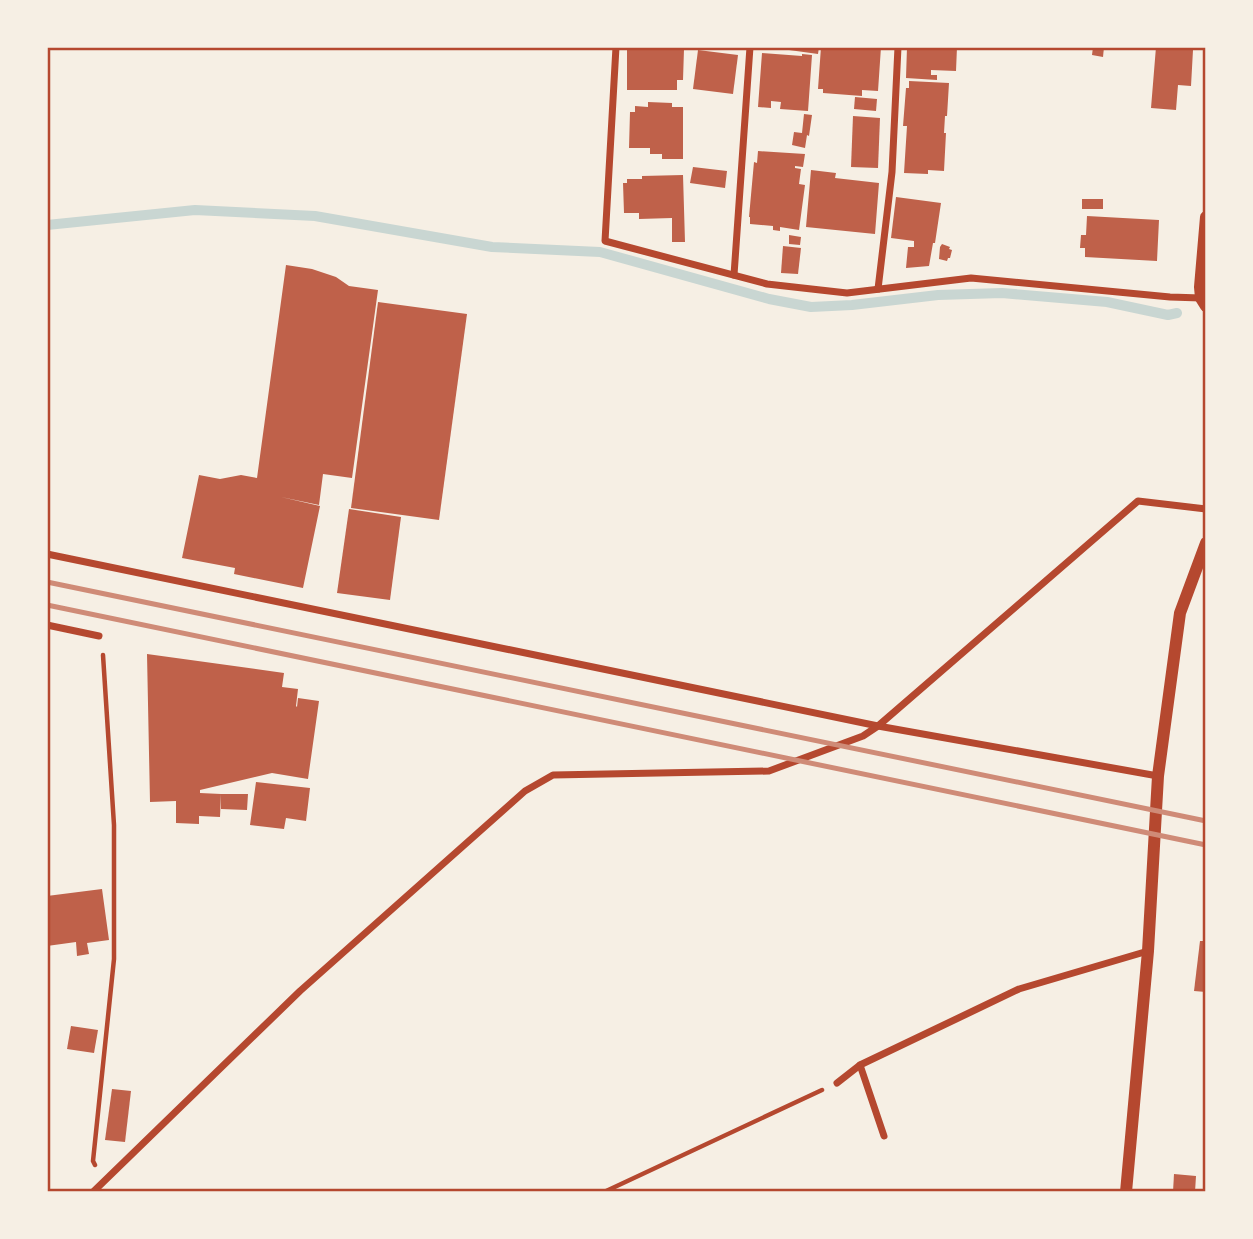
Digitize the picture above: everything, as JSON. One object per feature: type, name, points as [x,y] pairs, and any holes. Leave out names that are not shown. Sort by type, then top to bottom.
[{"type":"street","points":[[616,47],[605,241],[767,284],[847,293],[971,278],[1203,302],[1200,287],[1206,217]]},
{"type":"street","points":[[734,275],[750,47]]},
{"type":"street","points":[[878,289],[892,172],[898,47]]},
{"type":"street","points":[[93,1192],[300,992],[525,791],[553,775],[769,771],[863,736],[878,726],[1138,501],[1206,509]]},
{"type":"street","points":[[1126,1192],[1148,951],[1158,776],[1180,614],[1206,542]]},
{"type":"street","points":[[47,554],[878,726],[1158,776]]},
{"type":"street","points":[[47,625],[99,636]]},
{"type":"street","points":[[837,1083],[860,1065],[1019,989],[1148,951]]},
{"type":"street","points":[[860,1065],[884,1136]]},
{"type":"path","points":[[99,636],[104,657],[115,877],[114,959],[93,1161],[105,1181]]},
{"type":"path","points":[[604,1192],[837,1083]]},
{"type":"building","points":[[627,47],[684,49],[683,80],[677,80],[677,90],[627,90]]},
{"type":"building","points":[[781,47],[819,47],[818,54]]},
{"type":"building","points":[[821,47],[881,47],[878,91],[862,90],[862,96],[823,93],[823,89],[818,89]]},
{"type":"building","points":[[907,47],[957,47],[956,71],[931,70],[931,75],[937,75],[937,80],[906,78]]},
{"type":"building","points":[[1093,47],[1104,47],[1103,57],[1092,55]]},
{"type":"building","points":[[1156,47],[1193,50],[1191,86],[1178,85],[1176,110],[1151,108]]},
{"type":"building","points":[[698,50],[738,55],[733,94],[693,89]]},
{"type":"building","points":[[762,53],[812,55],[808,111],[780,109],[781,102],[771,101],[771,108],[758,107]]},
{"type":"building","points":[[909,81],[949,83],[944,133],[944,171],[928,170],[928,174],[904,173],[907,126],[903,126]]},
{"type":"building","points":[[855,97],[877,99],[876,111],[854,109]]},
{"type":"building","points":[[648,102],[672,103],[672,107],[683,107],[683,159],[662,159],[662,154],[650,154],[650,148],[629,148],[630,112],[635,112],[635,106],[648,107]]},
{"type":"building","points":[[804,114],[812,115],[805,148],[792,145],[794,132],[802,133]]},
{"type":"building","points":[[853,116],[880,118],[878,168],[851,167]]},
{"type":"building","points":[[758,151],[805,154],[803,167],[795,166],[801,169],[799,184],[805,185],[799,230],[780,227],[780,231],[773,230],[773,226],[750,224],[754,162],[757,163]]},
{"type":"building","points":[[693,167],[727,171],[725,188],[690,183]]},
{"type":"building","points":[[811,170],[836,173],[835,178],[879,183],[875,234],[806,227]]},
{"type":"building","points":[[683,175],[685,242],[672,242],[672,218],[639,219],[639,213],[624,213],[623,183],[627,183],[627,179]]},
{"type":"building","points":[[896,197],[941,203],[929,266],[906,268],[908,247],[914,247],[914,241],[891,238]]},
{"type":"building","points":[[1082,199],[1103,199],[1103,209],[1082,209]]},
{"type":"building","points":[[1087,216],[1159,220],[1157,261],[1085,257],[1085,248],[1080,248],[1081,235],[1086,235]]},
{"type":"building","points":[[789,235],[801,237],[800,245],[789,244]]},
{"type":"building","points":[[942,244],[952,250],[947,261],[939,259]]},
{"type":"building","points":[[783,246],[801,248],[798,274],[781,273]]},
{"type":"building","points":[[286,265],[312,269],[336,277],[349,286],[378,290],[352,478],[323,474],[319,505],[281,497],[320,506],[303,588],[234,574],[235,568],[182,558],[199,475],[220,479],[241,475],[257,478]]},
{"type":"building","points":[[378,302],[467,314],[439,520],[351,508]]},
{"type":"building","points":[[349,509],[401,517],[390,600],[337,593]]},
{"type":"building","points":[[147,654],[284,673],[282,687],[298,689],[297,707],[298,698],[319,701],[308,779],[272,773],[200,790],[200,793],[221,794],[220,817],[199,816],[199,824],[176,823],[176,801],[150,802]]},
{"type":"building","points":[[256,782],[310,788],[306,821],[286,818],[284,829],[250,825]]},
{"type":"building","points":[[221,794],[248,794],[247,810],[221,809]]},
{"type":"building","points":[[102,889],[109,940],[87,943],[89,954],[77,956],[76,942],[47,946],[47,896]]},
{"type":"building","points":[[1200,941],[1206,941],[1206,992],[1194,991]]},
{"type":"building","points":[[71,1026],[98,1030],[94,1053],[67,1049]]},
{"type":"building","points":[[112,1089],[131,1091],[125,1142],[105,1140]]},
{"type":"building","points":[[1174,1174],[1196,1176],[1195,1192],[1173,1192]]},
{"type":"waterway","points":[[47,225],[195,210],[315,216],[492,247],[600,252],[769,299],[811,307],[938,295],[1002,293],[1107,302],[1168,315],[1177,313]]},
{"type":"railway","points":[[47,582],[1206,821]]},
{"type":"railway","points":[[47,605],[1206,845]]}]
